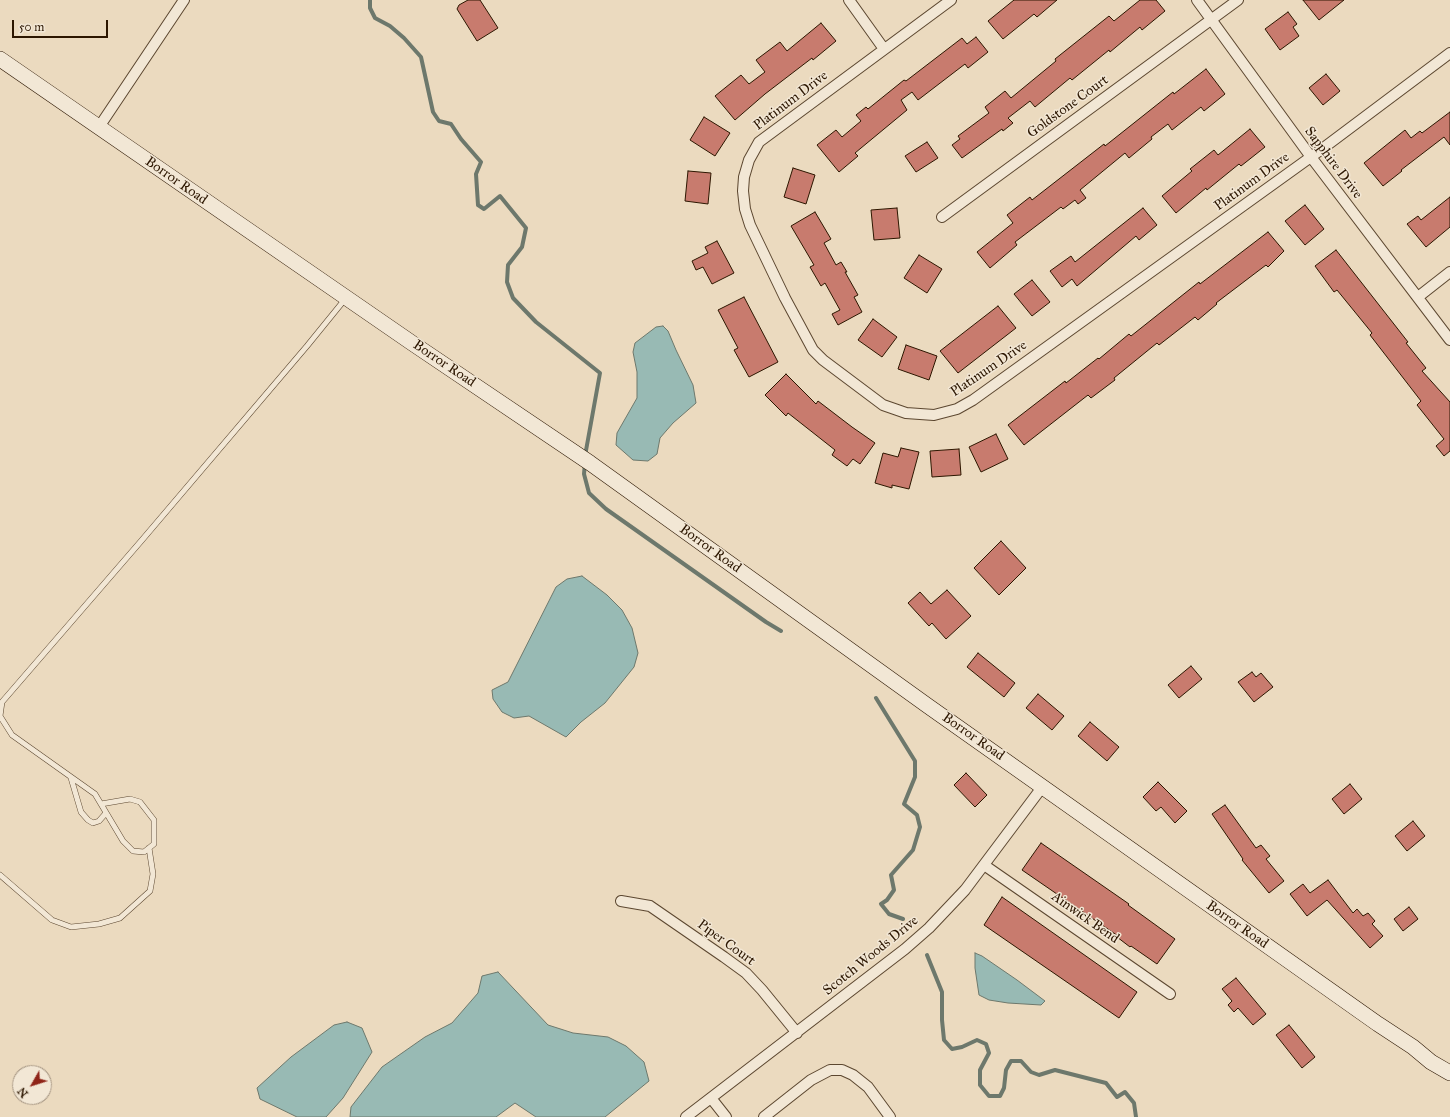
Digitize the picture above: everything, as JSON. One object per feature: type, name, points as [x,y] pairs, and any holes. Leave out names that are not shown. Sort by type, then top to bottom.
[{"type":"street","points":[[98,127],[184,0]]},
{"type":"street","points":[[849,0],[884,49]]},
{"type":"street","name":"Platinum Drive","points":[[951,0],[759,142],[749,160],[742,191],[745,209],[756,239],[813,350],[823,360],[883,404],[906,413],[934,415],[957,409],[974,400],[1311,157],[1450,53]]},
{"type":"street","name":"Sapphire Drive","points":[[1197,0],[1311,157],[1450,340]]},
{"type":"street","name":"Goldstone Court","points":[[942,217],[1238,0]]},
{"type":"street","name":"Borror Road","points":[[0,59],[585,459],[928,706],[1378,1024],[1413,1047],[1431,1062],[1450,1073]]},
{"type":"street","points":[[1418,297],[1450,272]]},
{"type":"street","name":"Scotch Woods Drive","points":[[686,1117],[905,949],[950,907],[984,865],[1043,786]]},
{"type":"street","name":"Ainwick Bend","points":[[984,865],[1170,994]]},
{"type":"street","name":"Piper Court","points":[[621,901],[650,906],[746,973],[797,1032]]},
{"type":"street","name":"Borror Road","points":[[1413,1047],[1434,1051],[1450,1061]]},
{"type":"street","points":[[764,1117],[811,1080],[830,1070],[842,1070],[853,1075],[868,1087],[890,1117]]},
{"type":"street","points":[[711,1098],[726,1117]]},
{"type":"lane","points":[[101,804],[130,800],[140,802],[154,820],[154,844],[144,852],[132,851],[123,841],[95,794],[12,736],[0,716],[2,702],[168,510],[346,297]]},
{"type":"lane","points":[[71,777],[81,812],[88,820],[93,823],[99,821],[106,813]]},
{"type":"lane","points":[[0,874],[52,920],[71,928],[99,924],[120,918],[150,891],[153,874],[149,848]]},
{"type":"water","points":[[663,326],[668,331],[693,385],[696,403],[673,423],[660,438],[657,454],[648,461],[633,460],[616,445],[617,433],[637,398],[637,372],[633,352],[635,343],[656,327]]},
{"type":"water","points":[[582,576],[607,595],[622,610],[632,628],[638,653],[634,667],[605,703],[581,722],[566,737],[529,716],[514,718],[502,712],[493,699],[492,690],[508,682],[556,587],[567,579]]},
{"type":"water","points":[[975,953],[982,956],[1017,980],[1045,1001],[1041,1005],[1008,1003],[989,1000],[979,995],[975,968]]},
{"type":"water","points":[[498,972],[548,1025],[573,1033],[608,1037],[626,1046],[644,1062],[649,1081],[605,1117],[536,1117],[515,1103],[496,1117],[350,1117],[351,1107],[382,1067],[425,1037],[452,1023],[478,993],[482,976]]},
{"type":"water","points":[[347,1022],[362,1028],[372,1052],[343,1098],[326,1117],[297,1117],[260,1099],[257,1088],[291,1057],[334,1025]]},
{"type":"building","points":[[468,0],[480,0],[498,28],[477,41],[457,9],[459,5]]},
{"type":"building","points":[[1014,0],[1057,0],[1037,17],[1034,14],[1003,39],[988,21]]},
{"type":"building","points":[[1140,0],[1156,0],[1165,11],[1142,30],[1140,27],[1110,52],[1109,50],[1072,80],[1070,78],[1035,107],[1030,101],[1008,118],[1013,123],[1003,131],[1002,129],[962,158],[952,145],[960,139],[958,136],[989,113],[985,107],[1005,91],[1011,98],[1056,61],[1055,59],[1109,16],[1114,21]]},
{"type":"building","points":[[1303,0],[1344,0],[1319,20]]},
{"type":"building","points":[[1288,12],[1297,24],[1293,27],[1299,36],[1280,50],[1265,29]]},
{"type":"building","points":[[821,23],[836,41],[813,60],[812,58],[765,94],[735,120],[715,96],[741,75],[749,84],[765,72],[756,60],[780,42],[787,51]]},
{"type":"building","points":[[976,37],[988,52],[968,68],[965,64],[918,100],[912,92],[901,100],[907,110],[855,153],[858,156],[839,172],[817,145],[836,130],[842,137],[861,121],[856,115],[866,107],[868,109],[904,80],[906,81],[962,38],[967,44]]},
{"type":"building","points":[[1206,69],[1225,94],[1204,111],[1201,107],[1172,130],[1168,124],[1151,137],[1152,139],[1129,158],[1125,153],[1080,190],[1086,198],[1078,204],[1075,200],[1063,209],[1061,207],[1015,242],[1017,245],[990,268],[977,252],[1013,223],[1007,215],[1030,197],[1032,200],[1104,144],[1105,146],[1173,92],[1174,94]]},
{"type":"building","points":[[1326,74],[1340,91],[1323,105],[1309,88]]},
{"type":"building","points":[[1450,112],[1450,145],[1444,137],[1401,170],[1402,171],[1383,186],[1364,163],[1405,130],[1411,138],[1420,131],[1422,133]]},
{"type":"building","points":[[704,117],[730,133],[715,156],[690,140]]},
{"type":"building","points":[[1250,129],[1265,147],[1241,166],[1239,164],[1207,190],[1206,188],[1176,213],[1162,196],[1192,171],[1190,169],[1214,150],[1218,155]]},
{"type":"building","points":[[927,142],[938,158],[916,172],[905,156]]},
{"type":"building","points":[[793,168],[815,175],[806,204],[784,197]]},
{"type":"building","points":[[688,171],[711,173],[708,204],[685,201]]},
{"type":"building","points":[[1450,197],[1450,227],[1426,247],[1407,224],[1418,216],[1421,220]]},
{"type":"building","points":[[1305,205],[1324,229],[1305,245],[1285,221]]},
{"type":"building","points":[[897,208],[900,238],[874,240],[871,210]]},
{"type":"building","points":[[1143,208],[1157,225],[1139,240],[1136,236],[1077,286],[1072,279],[1062,287],[1050,271],[1071,256],[1075,262]]},
{"type":"building","points":[[815,212],[831,239],[824,243],[836,265],[841,262],[847,272],[845,272],[858,295],[854,297],[862,312],[838,325],[832,314],[840,310],[825,283],[821,286],[810,267],[814,265],[791,226]]},
{"type":"building","points":[[1268,232],[1284,251],[1268,267],[1266,265],[1216,303],[1217,304],[1198,320],[1195,317],[1159,345],[1157,343],[1114,378],[1115,380],[1091,398],[1088,395],[1024,445],[1008,425],[1065,381],[1066,383],[1098,358],[1099,359],[1129,334],[1131,336],[1199,282],[1200,284]]},
{"type":"building","points":[[717,241],[734,273],[712,284],[703,267],[696,270],[692,261],[708,253],[705,247]]},
{"type":"building","points":[[1336,250],[1408,342],[1406,343],[1426,368],[1422,371],[1450,402],[1450,451],[1444,456],[1436,446],[1444,439],[1417,405],[1421,401],[1370,335],[1372,333],[1337,290],[1334,292],[1315,266]]},
{"type":"building","points":[[919,255],[942,269],[927,293],[904,278]]},
{"type":"building","points":[[1032,280],[1050,302],[1032,316],[1014,294]]},
{"type":"building","points":[[744,297],[778,362],[749,377],[734,350],[738,348],[718,310]]},
{"type":"building","points":[[998,306],[1016,328],[958,373],[940,351]]},
{"type":"building","points":[[873,319],[897,337],[882,357],[858,340]]},
{"type":"building","points":[[906,345],[937,356],[929,380],[898,369]]},
{"type":"building","points":[[786,374],[816,404],[818,401],[875,443],[860,464],[853,459],[847,466],[832,455],[835,450],[788,413],[786,416],[765,395]]},
{"type":"building","points":[[996,434],[1008,459],[981,472],[969,447]]},
{"type":"building","points":[[901,448],[919,452],[909,489],[892,485],[892,488],[875,483],[883,453],[898,457]]},
{"type":"building","points":[[959,449],[961,475],[932,477],[930,451]]},
{"type":"building","points":[[1001,541],[1026,568],[999,595],[974,568]]},
{"type":"building","points":[[947,590],[971,616],[946,639],[932,623],[929,626],[908,603],[920,592],[931,604]]},
{"type":"building","points":[[978,653],[1015,683],[1004,697],[967,667]]},
{"type":"building","points":[[1191,666],[1202,679],[1179,698],[1168,685]]},
{"type":"building","points":[[1252,672],[1256,677],[1261,673],[1273,687],[1254,702],[1238,682]]},
{"type":"building","points":[[1038,694],[1064,716],[1052,730],[1026,708]]},
{"type":"building","points":[[1090,722],[1119,747],[1107,761],[1078,736]]},
{"type":"building","points":[[966,773],[987,795],[975,807],[954,785]]},
{"type":"building","points":[[1158,782],[1187,811],[1175,823],[1161,807],[1156,811],[1143,797]]},
{"type":"building","points":[[1350,784],[1362,799],[1344,814],[1332,799]]},
{"type":"building","points":[[1225,805],[1256,848],[1261,845],[1270,856],[1266,859],[1284,881],[1269,893],[1242,860],[1243,859],[1212,814]]},
{"type":"building","points":[[1413,821],[1425,836],[1407,851],[1395,836]]},
{"type":"building","points":[[1041,843],[1129,904],[1128,905],[1175,939],[1157,964],[1131,946],[1130,947],[1117,937],[1118,936],[1022,870]]},
{"type":"building","points":[[1328,880],[1353,913],[1357,909],[1363,916],[1368,913],[1375,921],[1372,924],[1383,936],[1370,948],[1327,900],[1307,916],[1290,894],[1303,884],[1310,893]]},
{"type":"building","points":[[1002,897],[1137,992],[1119,1018],[984,925]]},
{"type":"building","points":[[1409,907],[1418,919],[1403,931],[1394,919]]},
{"type":"building","points":[[1236,978],[1266,1014],[1253,1025],[1238,1008],[1234,1012],[1228,1005],[1232,1001],[1222,989]]},
{"type":"building","points":[[1289,1025],[1315,1057],[1302,1068],[1276,1035]]},
{"type":"waterway","points":[[370,0],[370,8],[375,18],[390,26],[404,38],[421,57],[433,112],[439,121],[451,124],[461,139],[481,162],[476,174],[478,205],[484,209],[500,196],[526,228],[522,247],[508,265],[507,282],[513,298],[536,322],[600,373],[585,456]]},
{"type":"waterway","points":[[585,463],[584,474],[589,493],[606,509],[781,631]]},
{"type":"waterway","points":[[876,698],[915,761],[915,777],[904,804],[917,815],[920,827],[913,850],[891,875],[894,890],[887,900],[881,904],[889,914],[903,919]]},
{"type":"waterway","points":[[927,955],[942,992],[944,1040],[952,1049],[962,1047],[977,1040],[986,1044],[989,1053],[980,1070],[980,1085],[989,1096],[1000,1096],[1004,1088],[1006,1070],[1011,1061],[1021,1061],[1031,1072],[1039,1075],[1055,1070],[1106,1083],[1117,1097],[1125,1092],[1134,1103],[1136,1117]]}]
